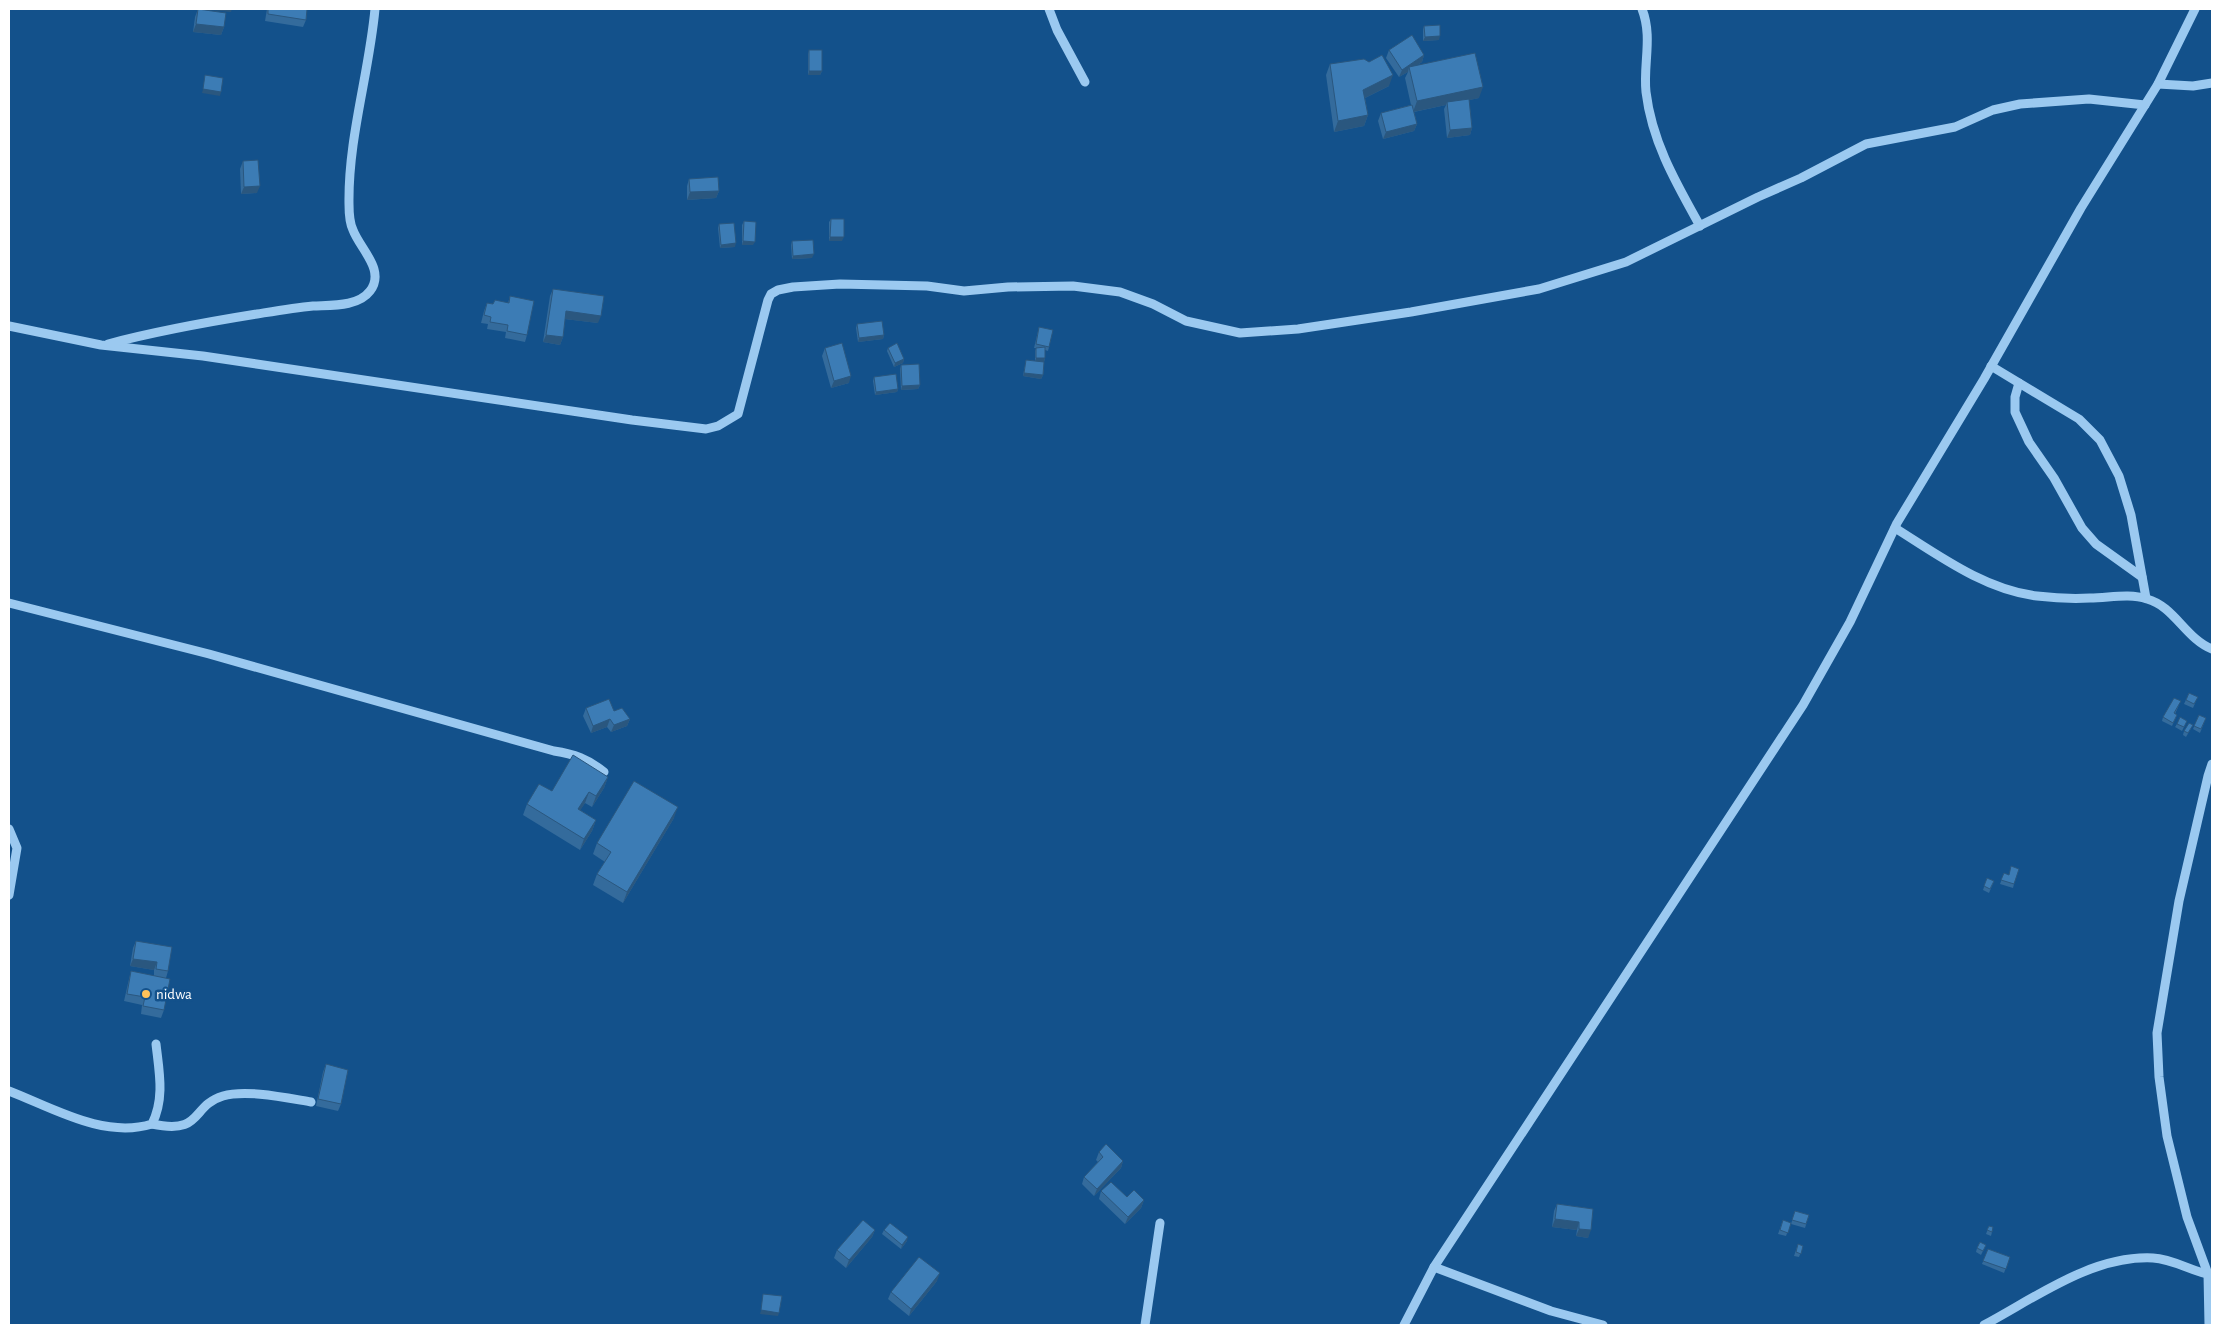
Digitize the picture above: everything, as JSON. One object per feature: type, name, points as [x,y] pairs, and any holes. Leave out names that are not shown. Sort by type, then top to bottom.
[{"type":"street","points":[[100,346],[159,331],[213,321],[307,307],[344,304],[358,301],[369,293],[374,284],[375,271],[353,230],[349,214],[349,192],[351,149],[372,38],[375,9]]},
{"type":"street","points":[[1049,9],[1057,30],[1085,82]]},
{"type":"street","points":[[1642,9],[1649,42],[1646,90],[1652,128],[1667,166],[1700,226]]},
{"type":"street","points":[[1404,1325],[1434,1267],[1803,705],[1850,622],[1894,528],[1992,366],[2081,208],[2158,84],[2195,9]]},
{"type":"street","points":[[2158,84],[2193,86],[2212,83]]},
{"type":"street","points":[[9,326],[100,346],[203,356],[632,420],[706,429],[718,426],[738,414],[768,300],[771,294],[778,290],[794,286],[840,284],[927,286],[964,291],[1008,287],[1073,286],[1120,292],[1153,304],[1186,320],[1240,332],[1298,329],[1410,312],[1539,289],[1626,262],[1801,178],[1866,144],[1955,127],[1992,110],[2020,104],[2089,98],[2145,105]]},
{"type":"street","points":[[1992,366],[2078,419],[2100,440],[2120,476],[2130,515],[2146,598]]},
{"type":"street","points":[[2019,383],[2015,398],[2015,412],[2030,442],[2054,478],[2082,528],[2096,544],[2142,577]]},
{"type":"street","points":[[1894,528],[1961,568],[2008,591],[2037,596],[2090,598],[2123,596],[2146,598],[2159,604],[2201,644],[2212,649]]},
{"type":"street","points":[[9,603],[209,654],[546,749],[574,754],[592,762],[604,772]]},
{"type":"street","points":[[2209,1325],[2210,1274],[2187,1217],[2167,1136],[2159,1077],[2157,1033],[2180,901],[2212,764]]},
{"type":"street","points":[[9,829],[17,848],[9,895]]},
{"type":"street","points":[[152,1124],[159,1110],[161,1083],[156,1044]]},
{"type":"street","points":[[9,1092],[87,1121],[113,1127],[138,1128],[152,1124],[168,1127],[182,1126],[195,1118],[209,1103],[221,1096],[237,1093],[311,1102]]},
{"type":"street","points":[[1145,1325],[1160,1223]]},
{"type":"street","points":[[1984,1325],[2059,1284],[2113,1262],[2153,1258],[2210,1274]]},
{"type":"street","points":[[1434,1267],[1551,1311],[1603,1325]]},
{"type":"building","points":[[198,9],[226,13],[224,27],[196,24]]},
{"type":"building","points":[[268,9],[307,9],[306,20],[268,14]]},
{"type":"building","points":[[1440,25],[1440,36],[1425,37],[1424,26]]},
{"type":"building","points":[[1412,35],[1424,55],[1402,70],[1389,50]]},
{"type":"building","points":[[809,50],[822,50],[822,71],[809,71]]},
{"type":"building","points":[[1475,53],[1483,87],[1417,101],[1409,67]]},
{"type":"building","points":[[1382,55],[1393,75],[1363,90],[1368,115],[1338,121],[1330,64],[1364,59],[1369,62]]},
{"type":"building","points":[[205,75],[223,78],[221,92],[203,89]]},
{"type":"building","points":[[1469,99],[1472,128],[1450,130],[1447,102]]},
{"type":"building","points":[[1412,105],[1417,124],[1386,132],[1381,113]]},
{"type":"building","points":[[258,160],[260,186],[244,187],[243,161]]},
{"type":"building","points":[[718,177],[719,191],[690,192],[689,179]]},
{"type":"building","points":[[831,219],[844,219],[844,237],[830,237]]},
{"type":"building","points":[[744,221],[756,222],[755,242],[743,241]]},
{"type":"building","points":[[734,223],[736,243],[721,245],[719,224]]},
{"type":"building","points":[[813,240],[814,254],[793,256],[792,241]]},
{"type":"building","points":[[553,289],[604,296],[601,316],[566,311],[563,337],[546,335]]},
{"type":"building","points":[[510,296],[534,301],[527,335],[507,331],[508,325],[490,322],[491,317],[484,315],[487,303],[493,304],[495,300],[509,303]]},
{"type":"building","points":[[882,321],[884,335],[859,338],[857,324]]},
{"type":"building","points":[[1039,327],[1053,330],[1049,347],[1036,344]]},
{"type":"building","points":[[842,343],[851,376],[834,381],[825,348]]},
{"type":"building","points":[[897,343],[904,359],[895,363],[888,348]]},
{"type":"building","points":[[1045,347],[1045,358],[1036,358],[1036,348]]},
{"type":"building","points":[[1026,360],[1044,362],[1043,375],[1024,373]]},
{"type":"building","points":[[919,364],[920,385],[902,386],[901,365]]},
{"type":"building","points":[[896,374],[898,389],[876,392],[874,377]]},
{"type":"building","points":[[2189,693],[2198,697],[2194,704],[2186,700]]},
{"type":"building","points":[[2174,698],[2181,701],[2174,713],[2177,715],[2173,723],[2163,717]]},
{"type":"building","points":[[609,699],[614,711],[622,708],[630,719],[614,725],[610,719],[593,726],[586,708]]},
{"type":"building","points":[[2199,715],[2206,718],[2201,729],[2194,726]]},
{"type":"building","points":[[2180,717],[2187,721],[2184,727],[2177,724]]},
{"type":"building","points":[[2189,723],[2193,725],[2188,733],[2184,731]]},
{"type":"building","points":[[573,755],[608,777],[596,796],[589,792],[578,809],[596,820],[584,839],[527,804],[539,784],[552,791]]},
{"type":"building","points":[[634,781],[678,807],[627,892],[597,874],[611,852],[597,843]]},
{"type":"building","points":[[2011,866],[2019,869],[2014,884],[2001,880],[2004,873],[2009,875]]},
{"type":"building","points":[[1987,878],[1994,881],[1990,889],[1984,886]]},
{"type":"building","points":[[136,941],[172,947],[168,971],[156,969],[157,962],[133,959]]},
{"type":"building","name":"nidwa","points":[[131,971],[170,979],[164,1010],[143,1006],[145,997],[127,994]]},
{"type":"building","points":[[326,1064],[348,1070],[341,1104],[318,1099]]},
{"type":"building","points":[[1106,1144],[1123,1161],[1097,1189],[1084,1177],[1103,1157],[1099,1152]]},
{"type":"building","points":[[1111,1182],[1127,1197],[1134,1190],[1144,1200],[1128,1217],[1101,1191]]},
{"type":"building","points":[[1557,1204],[1593,1209],[1591,1230],[1579,1229],[1579,1222],[1555,1219]]},
{"type":"building","points":[[1795,1211],[1809,1215],[1806,1224],[1792,1220]]},
{"type":"building","points":[[863,1220],[875,1230],[849,1260],[837,1250]]},
{"type":"building","points":[[1783,1220],[1791,1223],[1788,1233],[1780,1230]]},
{"type":"building","points":[[890,1223],[908,1237],[902,1245],[884,1230]]},
{"type":"building","points":[[1989,1226],[1993,1227],[1992,1232],[1987,1230]]},
{"type":"building","points":[[1980,1242],[1986,1245],[1983,1251],[1977,1248]]},
{"type":"building","points":[[1798,1244],[1803,1246],[1801,1254],[1796,1252]]},
{"type":"building","points":[[1988,1249],[2010,1257],[2006,1269],[1983,1261]]},
{"type":"building","points":[[919,1257],[940,1273],[911,1309],[891,1292]]},
{"type":"building","points":[[763,1294],[782,1296],[779,1313],[761,1310]]},
{"type":"place","name":"nidwa","points":[[146,994]]}]
